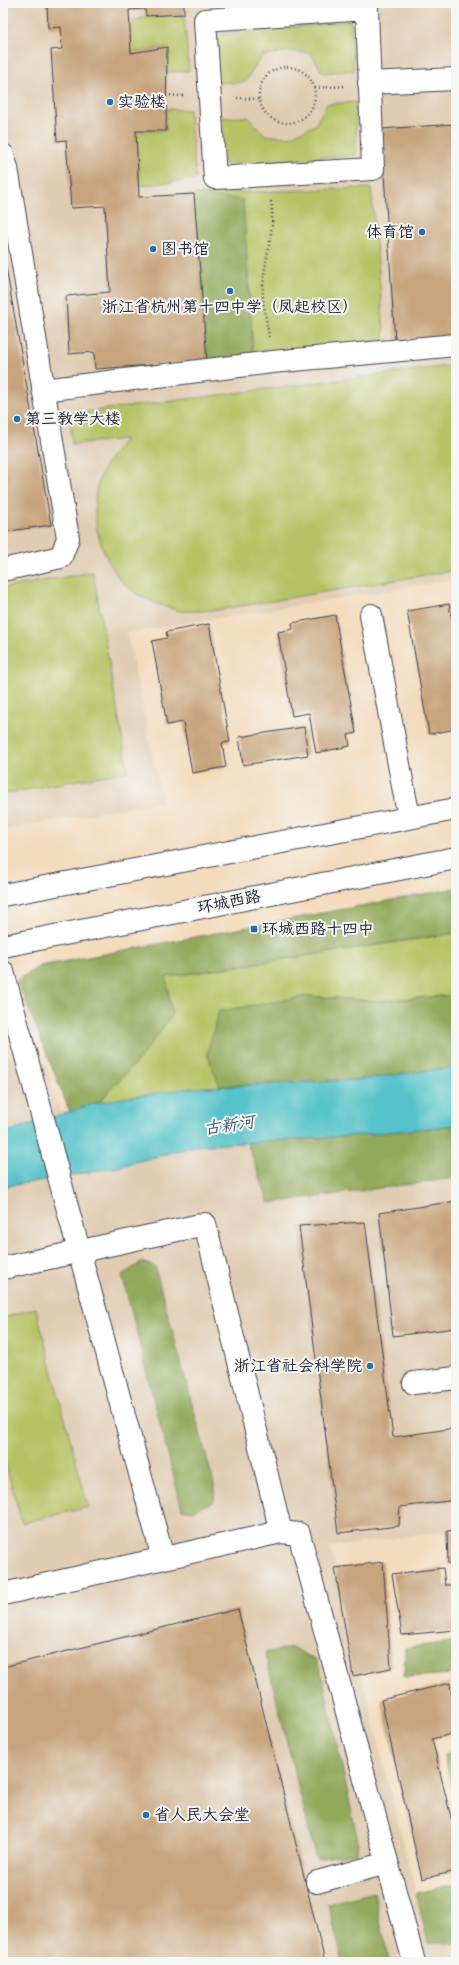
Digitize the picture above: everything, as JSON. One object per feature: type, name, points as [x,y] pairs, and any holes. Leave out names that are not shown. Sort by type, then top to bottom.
[{"type":"street","points":[[352,6],[367,9],[373,169],[215,178],[206,20],[228,11],[352,6]]},
{"type":"street","points":[[369,84],[456,79]]},
{"type":"street","points":[[3,155],[7,168],[68,538],[61,557],[3,570]]},
{"type":"street","points":[[43,390],[272,362],[456,345]]},
{"type":"street","points":[[371,615],[409,818]]},
{"type":"street","points":[[3,895],[456,809]]},
{"type":"street","name":"环城西路","points":[[3,946],[456,858]]},
{"type":"street","points":[[3,972],[163,1558]]},
{"type":"street","points":[[3,1268],[205,1224],[281,1532]]},
{"type":"street","points":[[414,1383],[456,1378]]},
{"type":"street","points":[[3,1594],[281,1532],[299,1534],[414,1962]]},
{"type":"street","points":[[317,1882],[387,1863]]},
{"type":"path","points":[[287,66],[305,72],[315,88],[316,97],[314,106],[301,120],[284,123],[267,116],[259,100],[259,90],[263,80],[269,73],[277,68],[287,66]]},
{"type":"path","points":[[267,175],[273,211],[271,240],[263,288],[272,362]]},
{"type":"shaded area","name":"浙江省杭州第十四中学（凤起校区）","points":[[3,3],[456,3],[456,579],[127,633],[162,801],[3,830]]},
{"type":"shaded area","points":[[17,980],[76,1159],[226,1125],[230,1144],[247,1142],[270,1202],[456,1178],[456,1530],[330,1547],[428,1943],[456,1944],[456,1962],[3,1962],[3,983]]},
{"type":"green space","points":[[184,14],[189,71],[166,72],[166,47],[131,53],[130,23],[146,16]]},
{"type":"green space","points":[[351,21],[354,70],[323,73],[311,53],[290,51],[262,56],[245,82],[209,83],[206,36]]},
{"type":"green space","points":[[356,102],[356,155],[224,164],[211,118],[248,117],[265,135],[289,137],[315,125],[327,104]]},
{"type":"green space","points":[[166,109],[189,110],[196,179],[139,186],[136,131],[166,131]]},
{"type":"green space","points":[[371,188],[385,341],[253,353],[243,200],[194,194]]},
{"type":"green space","points":[[194,194],[243,200],[253,353],[207,361]]},
{"type":"green space","points":[[456,365],[456,570],[217,610],[182,611],[153,602],[138,594],[124,584],[111,567],[100,541],[95,513],[95,499],[104,467],[125,439],[72,444],[70,414]]},
{"type":"green space","points":[[93,572],[128,771],[3,794],[3,588]]},
{"type":"green space","points":[[456,888],[456,933],[166,977],[172,1015],[141,1057],[99,1102],[70,1112],[17,980],[40,966]]},
{"type":"green space","points":[[456,933],[456,995],[377,1001],[308,996],[207,1054],[220,1086],[192,1088],[99,1102],[141,1057],[166,977]]},
{"type":"green space","points":[[456,995],[456,1067],[355,1080],[220,1086],[207,1054],[219,1011],[308,996],[377,1001]]},
{"type":"green space","points":[[456,1125],[456,1178],[269,1203],[247,1142],[361,1135]]},
{"type":"green space","points":[[142,1262],[155,1267],[215,1488],[214,1501],[193,1511],[182,1509],[122,1275]]},
{"type":"green space","points":[[36,1308],[88,1507],[22,1523],[3,1455],[3,1318]]},
{"type":"green space","points":[[456,1641],[456,1674],[404,1677],[405,1648]]},
{"type":"green space","points":[[291,1647],[316,1660],[321,1671],[358,1841],[357,1853],[316,1859],[265,1653]]},
{"type":"green space","points":[[456,1750],[456,1804],[444,1755]]},
{"type":"green space","points":[[456,1884],[456,1944],[428,1943],[416,1893]]},
{"type":"green space","points":[[374,1892],[389,1962],[343,1962],[328,1904]]},
{"type":"water","name":"古新河","points":[[456,1067],[456,1125],[361,1135],[194,1146],[118,1167],[3,1187],[3,1133],[99,1102],[192,1088],[355,1080]]},
{"type":"building","points":[[47,3],[184,3],[184,14],[146,16],[145,9],[129,10],[131,53],[167,47],[166,131],[136,131],[139,197],[194,194],[207,361],[95,369],[94,352],[69,354],[66,296],[110,292],[105,206],[71,208],[66,140],[57,141],[51,50],[62,49],[61,27],[48,28]]},
{"type":"building","name":"体育馆","points":[[456,124],[456,335],[395,341],[381,129]]},
{"type":"building","name":"第三教学大楼","points":[[3,250],[51,525],[3,532]]},
{"type":"building","points":[[449,604],[456,643],[456,729],[429,734],[407,611]]},
{"type":"building","points":[[335,615],[356,733],[348,735],[350,746],[316,753],[309,713],[292,716],[278,632],[293,629],[292,623]]},
{"type":"building","points":[[209,624],[230,742],[222,743],[226,767],[192,773],[183,722],[167,725],[152,641],[167,638],[166,632]]},
{"type":"building","points":[[304,727],[308,755],[243,765],[239,737]]},
{"type":"building","points":[[456,1201],[456,1328],[393,1336],[379,1213]]},
{"type":"building","points":[[365,1222],[393,1437],[456,1428],[456,1500],[400,1507],[399,1526],[338,1533],[299,1226]]},
{"type":"building","points":[[456,1530],[456,1563],[448,1564],[447,1531]]},
{"type":"building","points":[[383,1562],[391,1668],[353,1676],[335,1568]]},
{"type":"building","points":[[443,1568],[445,1585],[456,1585],[456,1630],[402,1635],[392,1574]]},
{"type":"building","name":"省人民大会堂","points":[[238,1609],[325,1962],[3,1962],[3,1667]]},
{"type":"building","points":[[450,1683],[456,1733],[432,1739],[456,1838],[456,1871],[422,1879],[381,1700]]},
{"type":"place","name":"实验楼","points":[[110,102]]},
{"type":"place","name":"体育馆","points":[[422,232]]},
{"type":"place","name":"图书馆","points":[[153,249]]},
{"type":"place","name":"浙江省杭州第十四中学（凤起校区）","points":[[230,291]]},
{"type":"place","name":"第三教学大楼","points":[[17,419]]},
{"type":"place","name":"环城西路十四中","points":[[254,929]]},
{"type":"place","name":"浙江省社会科学院","points":[[370,1366]]},
{"type":"place","name":"省人民大会堂","points":[[146,1815]]}]
